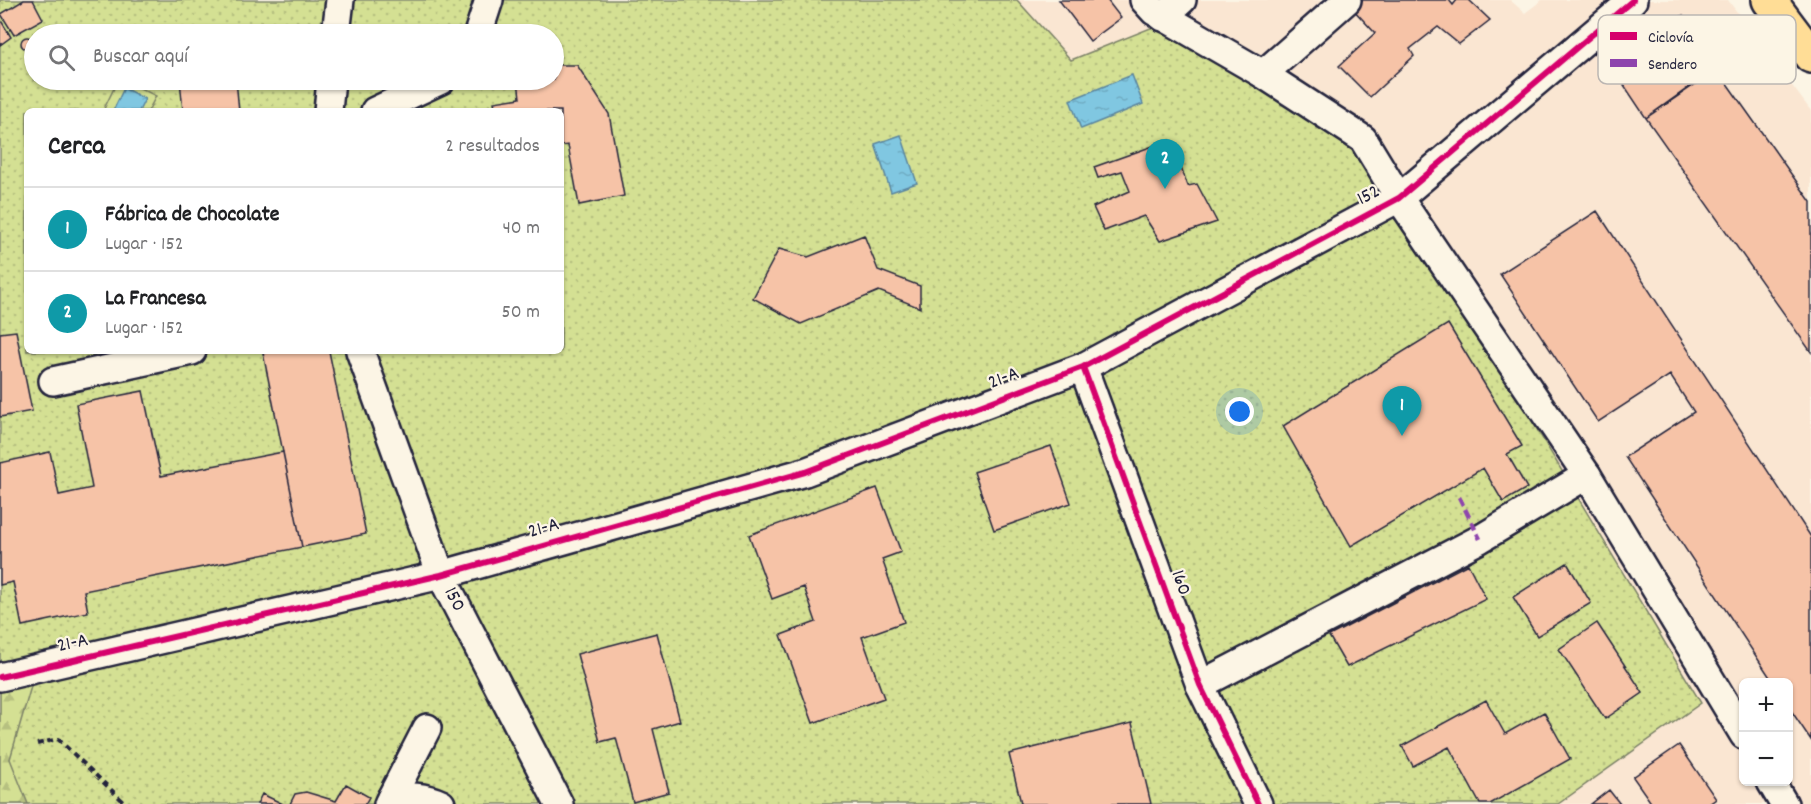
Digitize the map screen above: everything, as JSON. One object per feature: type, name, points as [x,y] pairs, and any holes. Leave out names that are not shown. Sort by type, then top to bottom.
[{"type":"main road","points":[[1769,0],[1780,15]]},
{"type":"main road","points":[[1796,36],[1811,56]]},
{"type":"street","points":[[337,24],[340,0]]},
{"type":"street","points":[[481,24],[489,0]]},
{"type":"street","points":[[1263,74],[1347,0]]},
{"type":"street","name":"152","points":[[1615,15],[1633,0]]},
{"type":"street","points":[[1163,6],[1363,139],[1399,198],[1587,475],[1741,732]]},
{"type":"street","name":"152","points":[[1083,367],[1399,198],[1598,30]]},
{"type":"street","points":[[328,108],[330,90]]},
{"type":"street","points":[[381,108],[420,90]]},
{"type":"street","points":[[53,381],[178,354]]},
{"type":"street","name":"150","points":[[361,354],[441,575],[559,804]]},
{"type":"street","name":"21-A","points":[[0,677],[441,575],[805,472],[1083,367]]},
{"type":"street","name":"160","points":[[1083,367],[1200,685],[1258,804]]},
{"type":"street","points":[[1200,685],[1480,539],[1587,475]]},
{"type":"street","points":[[389,801],[427,728]]},
{"type":"street","points":[[1774,786],[1785,804]]},
{"type":"street","points":[[389,801],[411,796],[441,804]]},
{"type":"path","points":[[37,744],[58,740],[126,804]]},
{"type":"shaded area","points":[[1017,0],[1510,0],[1525,13],[1542,0],[1728,0],[1739,15],[1598,15],[1598,84],[1791,84],[1811,111],[1811,804],[1558,804],[1701,703],[1154,27],[1071,60]]},
{"type":"green space","points":[[0,0],[1017,0],[1071,60],[1153,27],[1363,139],[1701,703],[1558,804],[0,804]]},
{"type":"green space","points":[[113,90],[144,90],[156,96],[150,108],[104,108]]},
{"type":"green space","points":[[32,683],[10,759],[28,804],[0,804],[0,691]]},
{"type":"water","points":[[1132,75],[1143,104],[1081,129],[1070,100]]},
{"type":"water","points":[[123,90],[128,90],[145,99],[140,108],[114,108]]},
{"type":"water","points":[[901,135],[917,183],[891,192],[875,144]]},
{"type":"building","points":[[24,0],[33,0],[43,19],[34,24],[24,24],[24,29],[14,35],[1,14]]},
{"type":"building","points":[[1059,0],[1107,0],[1121,18],[1090,41]]},
{"type":"building","points":[[1362,0],[1449,0],[1453,5],[1457,0],[1469,0],[1490,20],[1459,44],[1438,27],[1410,49],[1414,56],[1370,97],[1339,66],[1375,33],[1352,8]]},
{"type":"building","points":[[0,19],[11,37],[0,45]]},
{"type":"building","points":[[564,65],[577,65],[609,114],[624,196],[579,205],[568,145],[564,146],[564,108],[495,108],[494,102],[520,98],[519,90],[564,90]]},
{"type":"building","points":[[1623,84],[1696,84],[1646,118]]},
{"type":"building","points":[[1694,84],[1727,84],[1811,202],[1811,352],[1646,118]]},
{"type":"building","points":[[181,90],[237,90],[239,108],[183,108]]},
{"type":"building","points":[[1170,140],[1188,186],[1197,184],[1217,222],[1160,241],[1144,216],[1104,231],[1093,207],[1130,191],[1122,171],[1098,178],[1094,167]]},
{"type":"building","points":[[1597,211],[1811,537],[1811,740],[1793,713],[1793,678],[1770,678],[1625,457],[1694,412],[1670,375],[1598,422],[1500,274]]},
{"type":"building","points":[[864,235],[878,270],[920,286],[920,308],[879,291],[801,324],[753,298],[779,249],[808,257]]},
{"type":"building","points":[[1448,324],[1522,446],[1507,454],[1527,488],[1503,502],[1483,468],[1351,546],[1283,426]]},
{"type":"building","points":[[16,331],[32,411],[0,417],[0,333]]},
{"type":"building","points":[[263,354],[330,354],[366,534],[302,547]]},
{"type":"building","points":[[143,391],[161,476],[283,452],[302,547],[84,591],[88,612],[22,626],[13,582],[0,585],[0,463],[50,452],[59,495],[92,488],[76,404]]},
{"type":"building","points":[[1051,446],[1071,503],[994,530],[974,472]]},
{"type":"building","points":[[877,488],[901,552],[882,559],[904,622],[862,637],[884,698],[813,723],[781,635],[816,622],[804,587],[772,599],[749,535]]},
{"type":"building","points":[[1567,563],[1591,603],[1537,636],[1513,597]]},
{"type":"building","points":[[1468,564],[1486,599],[1347,667],[1329,636]]},
{"type":"building","points":[[1597,623],[1643,693],[1605,719],[1559,649]]},
{"type":"building","points":[[657,633],[680,721],[653,729],[669,792],[633,802],[616,738],[600,742],[577,654]]},
{"type":"building","points":[[1486,700],[1505,734],[1544,712],[1570,759],[1490,804],[1480,804],[1449,747],[1413,766],[1402,746]]},
{"type":"building","points":[[1132,723],[1151,804],[1017,804],[1021,803],[1009,754]]},
{"type":"building","points":[[1679,745],[1716,799],[1709,804],[1652,804],[1633,777]]},
{"type":"building","points":[[346,784],[369,797],[365,804],[290,804],[295,794],[306,792],[336,801]]},
{"type":"building","points":[[1609,790],[1620,804],[1591,804]]},
{"type":"building","points":[[262,794],[283,804],[257,804]]},
{"type":"marked path","points":[[1459,497],[1480,539]]},
{"type":"cycle path","points":[[1615,15],[1633,0]]},
{"type":"cycle path","points":[[0,677],[441,575],[805,472],[1083,367],[1399,198],[1598,30]]},
{"type":"cycle path","points":[[1083,367],[1200,685],[1258,804]]},
{"type":"place","name":"La Francesa","points":[[1165,189]]},
{"type":"place","name":"Fábrica de Chocolate","points":[[1402,436]]}]
